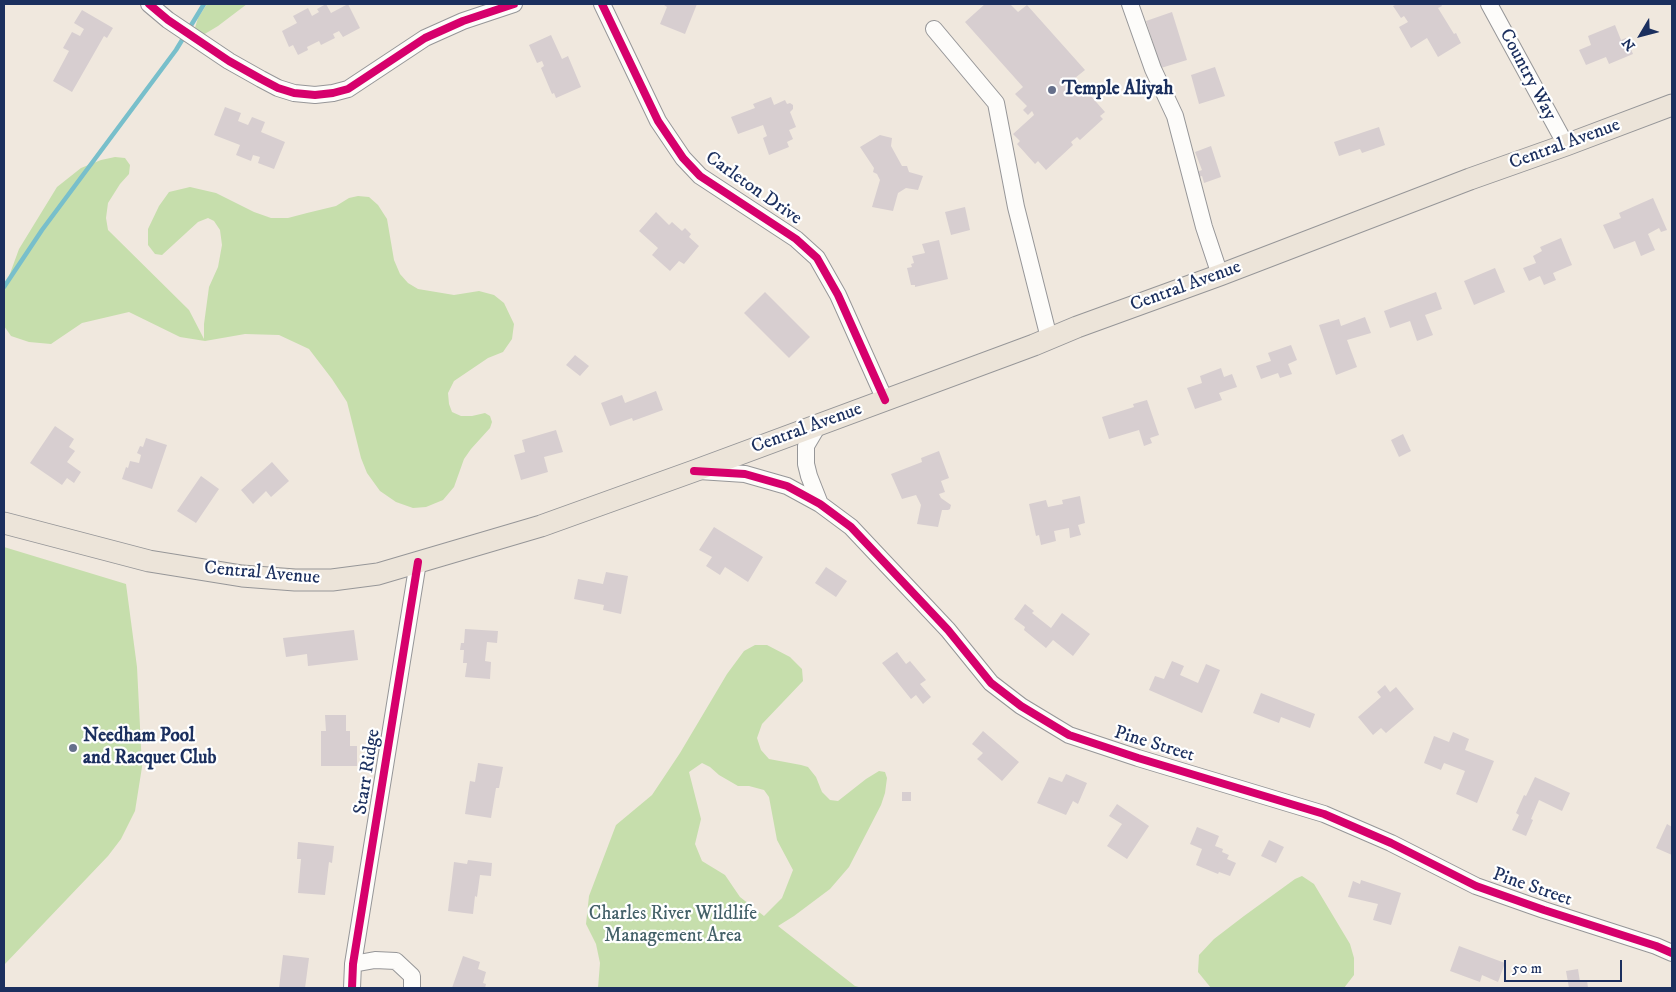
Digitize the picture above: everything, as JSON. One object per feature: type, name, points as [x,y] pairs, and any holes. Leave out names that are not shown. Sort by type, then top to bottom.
[{"type":"main road","name":"Central Avenue","points":[[4,523],[149,561],[242,576],[295,580],[332,580],[378,574],[541,526],[694,471],[1672,105]]},
{"type":"street","points":[[149,4],[168,20],[229,61],[278,88],[294,93],[315,95],[348,89],[438,31],[514,4]]},
{"type":"street","name":"Carleton Drive","points":[[602,4],[658,121],[683,158],[700,176],[796,239],[817,258],[838,295],[885,400]]},
{"type":"street","points":[[1130,4],[1153,69],[1175,116],[1204,227],[1220,275]]},
{"type":"street","name":"Country Way","points":[[1489,4],[1566,145]]},
{"type":"street","points":[[934,29],[996,103],[1016,207],[1049,338]]},
{"type":"street","points":[[819,424],[806,446],[806,464],[820,504]]},
{"type":"street","name":"Pine Street","points":[[694,471],[745,474],[787,486],[820,504],[850,527],[948,630],[991,683],[1021,706],[1069,735],[1138,758],[1324,814],[1391,843],[1476,886],[1672,953]]},
{"type":"street","name":"Starr Ridge","points":[[352,988],[353,964],[418,562]]},
{"type":"street","points":[[353,964],[375,960],[396,961],[412,976],[412,988]]},
{"type":"green space","points":[[207,4],[247,4],[218,26],[198,38],[194,31],[198,18]]},
{"type":"green space","points":[[115,157],[125,158],[130,165],[129,174],[108,203],[106,218],[108,230],[189,310],[204,339],[209,287],[218,267],[222,245],[220,230],[214,221],[208,218],[198,222],[162,255],[155,254],[148,245],[148,229],[159,206],[169,192],[190,187],[216,193],[254,212],[271,218],[288,218],[336,206],[349,198],[358,196],[369,197],[378,205],[387,219],[394,260],[400,274],[408,283],[418,289],[454,295],[479,291],[494,295],[504,303],[514,324],[512,339],[503,352],[488,358],[454,381],[448,393],[452,412],[461,416],[485,413],[490,416],[492,422],[490,428],[464,459],[454,487],[443,500],[426,507],[413,508],[396,502],[380,491],[367,473],[361,458],[347,402],[309,349],[279,335],[245,334],[205,341],[180,337],[129,312],[82,323],[51,344],[29,342],[11,336],[4,326],[4,290],[19,249],[57,187],[81,168]]},
{"type":"green space","name":"Needham Pool and Racquet Club","points":[[4,547],[126,584],[137,667],[142,767],[135,811],[121,839],[108,856],[4,965]]},
{"type":"green space","name":"Charles River Wildlife Management Area","points":[[755,645],[767,645],[790,657],[802,669],[803,681],[762,724],[757,738],[761,750],[769,759],[808,767],[816,777],[822,792],[830,800],[838,801],[866,779],[879,771],[885,772],[887,778],[881,805],[849,867],[830,889],[778,926],[855,986],[862,988],[598,988],[600,963],[596,944],[586,924],[589,896],[616,825],[652,795],[680,753],[727,674],[744,651]],"holes":[[[702,763],[719,775],[738,786],[749,786],[764,790],[769,797],[777,840],[793,870],[782,898],[764,916],[740,897],[725,875],[702,861],[695,844],[701,819],[689,772]]]},
{"type":"green space","points":[[1302,876],[1314,884],[1350,944],[1354,958],[1354,975],[1344,988],[1211,988],[1198,972],[1199,955],[1214,939],[1295,879]]},
{"type":"building","points":[[326,4],[331,13],[348,4],[360,28],[343,37],[339,31],[333,34],[335,38],[321,45],[319,41],[307,47],[308,50],[298,55],[293,45],[289,47],[282,31],[297,23],[293,16],[308,8],[312,16],[319,12],[317,9]]},
{"type":"building","points":[[665,4],[697,4],[685,34],[660,24],[667,7]]},
{"type":"building","name":"Temple Aliyah","points":[[985,4],[1010,4],[1018,12],[1027,5],[1085,70],[1075,78],[1105,112],[1100,116],[1103,119],[1080,140],[1077,137],[1071,142],[1073,145],[1046,170],[1038,161],[1035,164],[1017,144],[1020,141],[1013,134],[1034,115],[1032,111],[1028,115],[1023,110],[1027,106],[1015,94],[1023,87],[965,22]]},
{"type":"building","points":[[1397,4],[1441,4],[1442,6],[1438,8],[1461,43],[1438,57],[1427,38],[1411,48],[1399,27],[1408,22],[1404,16],[1401,18],[1393,6]]},
{"type":"building","points":[[82,10],[113,28],[107,38],[104,36],[72,92],[53,81],[69,51],[63,48],[72,32],[80,36],[84,29],[74,23]]},
{"type":"building","points":[[1172,12],[1187,60],[1161,68],[1146,21]]},
{"type":"building","points":[[1615,25],[1621,40],[1626,38],[1633,54],[1609,64],[1606,57],[1586,65],[1579,50],[1591,45],[1588,36]]},
{"type":"building","points":[[551,35],[562,59],[568,56],[581,87],[556,98],[554,93],[552,94],[541,68],[544,66],[542,61],[537,63],[529,45]]},
{"type":"building","points":[[1215,67],[1225,96],[1199,104],[1191,75]]},
{"type":"building","points":[[771,97],[774,105],[785,100],[787,104],[793,105],[793,109],[790,112],[796,127],[789,130],[793,139],[787,142],[789,147],[769,155],[763,138],[767,136],[763,125],[738,134],[731,117],[755,108],[753,104]]},
{"type":"building","points":[[225,107],[241,113],[238,121],[248,125],[252,117],[265,122],[261,132],[285,142],[274,169],[258,163],[260,157],[253,155],[251,161],[236,155],[240,145],[214,135]]},
{"type":"building","points":[[1379,127],[1385,145],[1362,153],[1360,149],[1339,156],[1334,142]]},
{"type":"building","points":[[880,135],[892,138],[891,146],[902,166],[907,166],[909,172],[923,176],[918,190],[906,188],[898,193],[893,211],[872,207],[880,180],[877,174],[873,172],[874,168],[860,147]]},
{"type":"building","points":[[1211,146],[1221,177],[1204,183],[1202,176],[1199,177],[1197,172],[1202,170],[1195,152]]},
{"type":"building","points":[[1653,198],[1667,230],[1661,232],[1659,228],[1648,234],[1655,250],[1641,256],[1635,241],[1614,249],[1603,225],[1621,218],[1619,213]]},
{"type":"building","points":[[965,207],[970,230],[951,235],[945,212]]},
{"type":"building","points":[[656,212],[669,225],[672,222],[682,231],[685,228],[691,234],[689,237],[699,246],[684,264],[679,261],[670,271],[652,255],[658,248],[639,231]]},
{"type":"building","points":[[1561,238],[1572,265],[1553,273],[1556,280],[1544,285],[1540,276],[1529,281],[1523,268],[1536,263],[1533,256],[1542,251],[1540,247]]},
{"type":"building","points":[[939,240],[948,279],[915,287],[915,285],[911,285],[907,268],[912,267],[911,264],[914,263],[912,256],[925,253],[922,244]]},
{"type":"building","points":[[1495,268],[1505,292],[1474,305],[1464,281]]},
{"type":"building","points":[[765,292],[810,337],[789,358],[744,313]]},
{"type":"building","points":[[1436,292],[1442,309],[1425,315],[1433,335],[1417,341],[1410,321],[1390,328],[1384,311]]},
{"type":"building","points":[[1365,317],[1371,333],[1347,340],[1357,367],[1336,375],[1319,325],[1339,319],[1341,326]]},
{"type":"building","points":[[1291,345],[1297,360],[1288,364],[1292,374],[1280,378],[1278,373],[1261,379],[1256,366],[1271,361],[1268,353]]},
{"type":"building","points":[[575,355],[589,366],[580,376],[566,365]]},
{"type":"building","points":[[1221,368],[1224,377],[1232,374],[1237,387],[1219,393],[1222,400],[1195,409],[1187,388],[1202,383],[1200,376]]},
{"type":"building","points":[[656,391],[663,410],[633,421],[632,418],[610,426],[601,403],[622,395],[625,403]]},
{"type":"building","points":[[1147,400],[1159,435],[1150,438],[1152,443],[1144,446],[1139,430],[1109,439],[1102,417],[1134,407],[1133,404]]},
{"type":"building","points":[[55,426],[74,439],[69,447],[75,451],[67,462],[81,472],[74,483],[67,478],[62,485],[30,463]]},
{"type":"building","points":[[556,430],[563,452],[544,457],[548,472],[521,480],[514,455],[525,452],[522,440]]},
{"type":"building","points":[[1403,434],[1411,451],[1399,457],[1391,440]]},
{"type":"building","points":[[146,438],[167,445],[152,489],[122,479],[130,461],[139,463],[141,455],[137,453],[140,446],[143,447]]},
{"type":"building","points":[[939,451],[949,478],[941,481],[945,492],[939,494],[941,498],[951,505],[950,509],[942,510],[938,527],[917,524],[921,505],[916,495],[902,499],[891,474],[922,462],[921,458]]},
{"type":"building","points":[[272,462],[289,481],[271,497],[266,491],[253,504],[241,490]]},
{"type":"building","points":[[201,476],[219,489],[196,523],[177,511]]},
{"type":"building","points":[[1080,496],[1085,523],[1078,525],[1081,535],[1070,538],[1069,528],[1054,531],[1056,541],[1041,545],[1039,535],[1036,536],[1029,504],[1046,500],[1048,507],[1063,504],[1062,500]]},
{"type":"building","points":[[714,527],[763,557],[748,582],[725,567],[720,575],[706,566],[712,557],[699,550]]},
{"type":"building","points":[[826,567],[847,581],[836,597],[815,583]]},
{"type":"building","points":[[606,572],[628,576],[621,614],[603,610],[604,605],[574,599],[578,579],[603,584]]},
{"type":"building","points":[[1025,604],[1034,611],[1032,613],[1051,628],[1062,613],[1090,634],[1073,656],[1053,640],[1046,648],[1014,619]]},
{"type":"building","points":[[465,629],[498,631],[497,643],[487,642],[485,661],[491,662],[490,679],[465,677],[467,663],[463,663],[464,650],[460,650],[461,643],[464,643]]},
{"type":"building","points":[[354,630],[358,660],[308,666],[307,654],[286,657],[283,638]]},
{"type":"building","points":[[897,652],[906,664],[910,661],[926,680],[920,684],[931,697],[923,704],[916,695],[911,699],[882,663]]},
{"type":"building","points":[[1172,661],[1184,666],[1180,675],[1198,683],[1206,664],[1220,670],[1202,713],[1149,690],[1155,676],[1164,679]]},
{"type":"building","points":[[1385,685],[1390,692],[1396,687],[1414,709],[1386,733],[1381,728],[1373,735],[1358,717],[1381,697],[1377,692]]},
{"type":"building","points":[[1261,693],[1315,714],[1310,728],[1281,717],[1279,723],[1253,713]]},
{"type":"building","points":[[325,715],[346,715],[346,731],[350,731],[350,746],[357,746],[357,766],[321,766],[321,731],[326,731]]},
{"type":"building","points":[[983,731],[1019,762],[1002,781],[977,759],[983,753],[972,744]]},
{"type":"building","points":[[1453,732],[1469,739],[1465,750],[1494,761],[1477,803],[1456,794],[1465,771],[1444,763],[1441,770],[1424,763],[1434,736],[1449,742]]},
{"type":"building","points":[[478,763],[503,767],[499,788],[496,788],[491,818],[465,814],[470,781],[475,782]]},
{"type":"building","points":[[1066,774],[1087,783],[1078,804],[1073,801],[1066,815],[1037,803],[1049,777],[1062,782]]},
{"type":"building","points":[[1535,777],[1570,793],[1562,811],[1539,800],[1526,836],[1512,830],[1519,815],[1516,813]]},
{"type":"building","points":[[902,792],[911,792],[911,801],[902,801]]},
{"type":"building","points":[[1117,804],[1149,826],[1127,859],[1107,846],[1122,824],[1109,816]]},
{"type":"building","points":[[1667,824],[1672,827],[1672,855],[1656,848]]},
{"type":"building","points":[[1197,827],[1219,836],[1215,846],[1223,849],[1222,852],[1229,855],[1227,859],[1236,863],[1230,876],[1219,872],[1218,874],[1196,865],[1202,849],[1190,844]]},
{"type":"building","points":[[1269,840],[1284,847],[1276,863],[1261,856]]},
{"type":"building","points":[[298,842],[334,846],[332,863],[329,862],[325,895],[298,893],[301,859],[297,859]]},
{"type":"building","points":[[468,860],[492,863],[491,876],[480,875],[473,914],[448,911],[454,862],[467,864]]},
{"type":"building","points":[[1361,880],[1401,893],[1391,925],[1373,920],[1378,904],[1348,897],[1353,881],[1360,884]]},
{"type":"building","points":[[1459,946],[1505,963],[1498,982],[1482,975],[1480,982],[1450,971]]},
{"type":"building","points":[[283,955],[309,958],[305,988],[279,988]]},
{"type":"building","points":[[463,956],[480,962],[478,969],[486,972],[483,983],[486,984],[485,988],[452,988]]},
{"type":"building","points":[[1578,969],[1580,982],[1587,980],[1588,988],[1569,988],[1566,971]]},
{"type":"waterway","points":[[4,287],[42,230],[176,50],[204,4]]},
{"type":"cycle path","points":[[149,4],[168,20],[229,61],[261,79],[278,88],[294,93],[315,95],[348,89],[425,38],[463,21],[514,4]]},
{"type":"cycle path","points":[[602,4],[658,121],[683,158],[700,176],[796,239],[817,258],[838,295],[885,400]]},
{"type":"cycle path","points":[[694,471],[745,474],[787,486],[820,504],[851,527],[948,630],[991,683],[1021,706],[1069,735],[1138,758],[1324,814],[1391,843],[1476,886],[1672,953]]},
{"type":"cycle path","points":[[352,988],[353,964],[418,562]]},
{"type":"place","name":"Temple Aliyah","points":[[1052,90]]},
{"type":"place","name":"Needham Pool and Racquet Club","points":[[73,748]]}]
